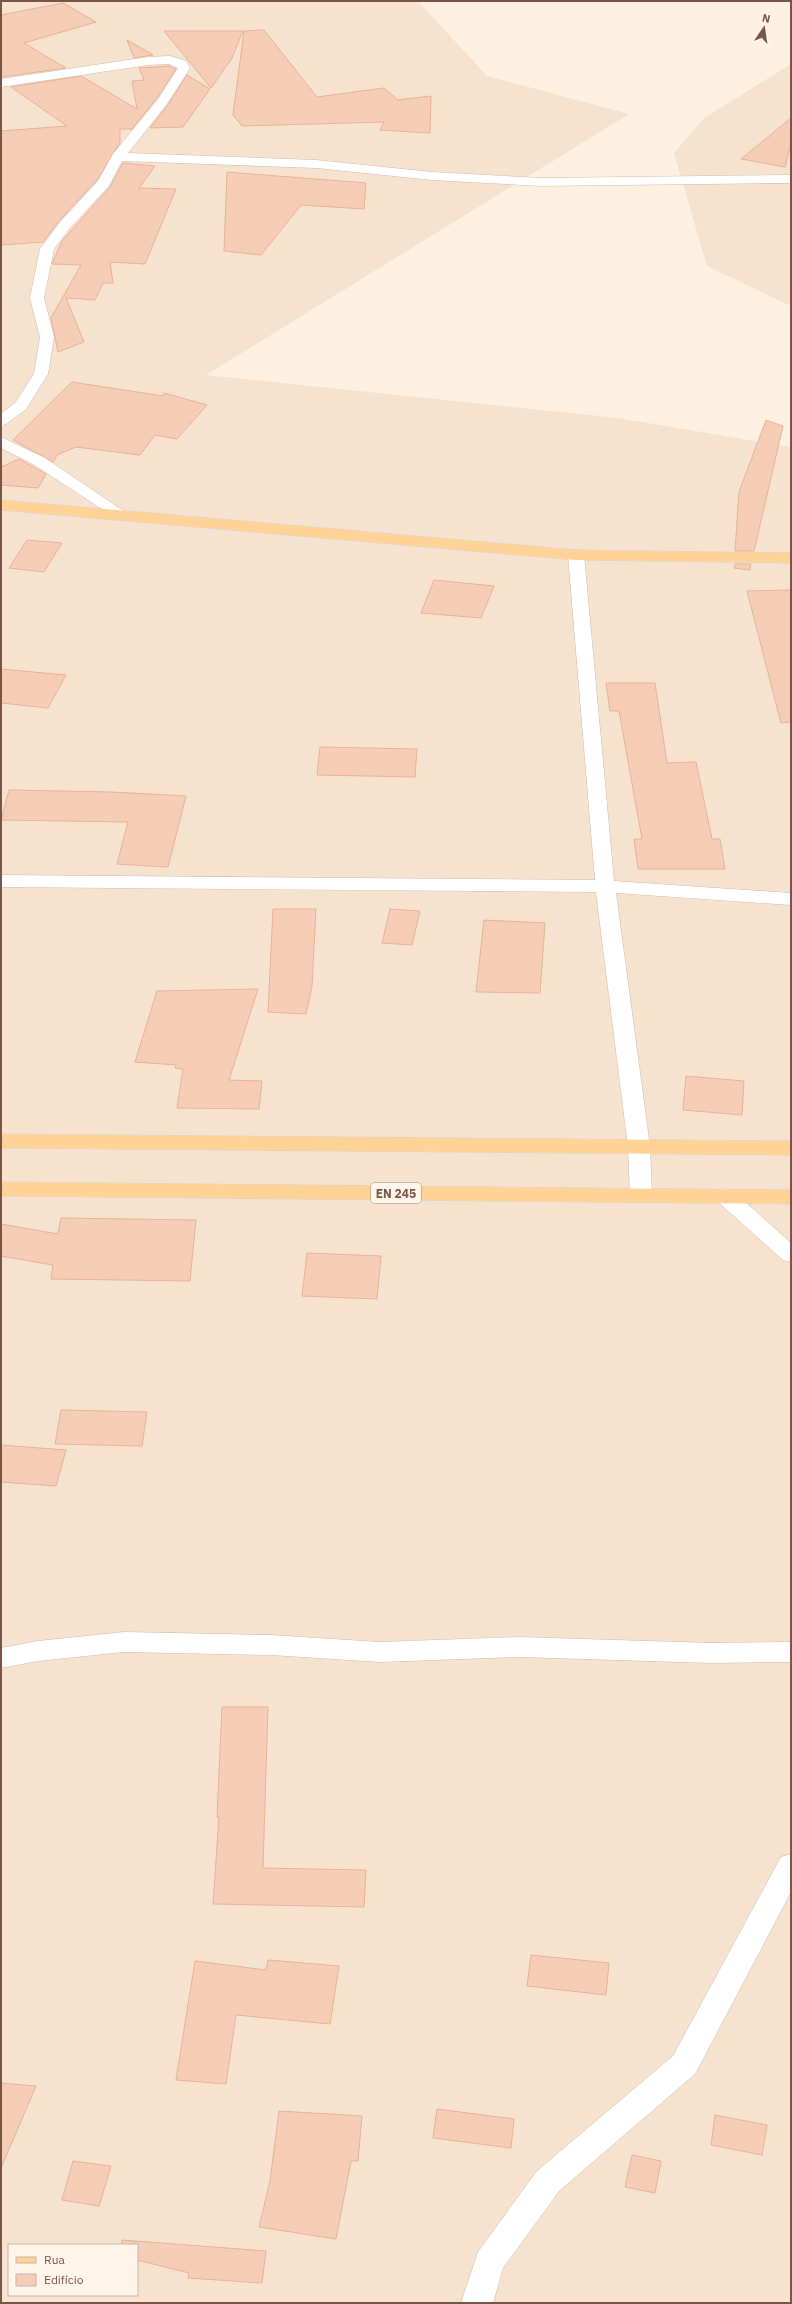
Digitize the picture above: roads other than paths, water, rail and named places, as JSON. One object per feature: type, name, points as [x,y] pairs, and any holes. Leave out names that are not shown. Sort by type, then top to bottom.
[{"type":"main road","points":[[1,505],[120,514],[576,555],[791,558]]},
{"type":"main road","points":[[1,1141],[791,1148]]},
{"type":"main road","name":"EN 245","points":[[1,1189],[791,1197]]},
{"type":"street","points":[[1,83],[148,61],[170,60],[182,64],[184,68],[163,101],[118,157],[104,183],[65,224],[47,249],[37,298],[47,337],[41,374],[22,406],[1,421]]},
{"type":"street","points":[[118,157],[316,164],[432,176],[541,182],[791,179]]},
{"type":"street","points":[[1,442],[39,461],[120,514]]},
{"type":"street","points":[[576,555],[605,886],[639,1147],[641,1195]]},
{"type":"street","points":[[1,882],[605,886],[791,899]]},
{"type":"street","points":[[725,1196],[791,1255]]},
{"type":"street","points":[[1,1658],[38,1651],[124,1642],[271,1644],[380,1652],[519,1647],[712,1653],[791,1652]]},
{"type":"street","points":[[477,2303],[489,2262],[548,2181],[684,2065],[791,1865]]}]
